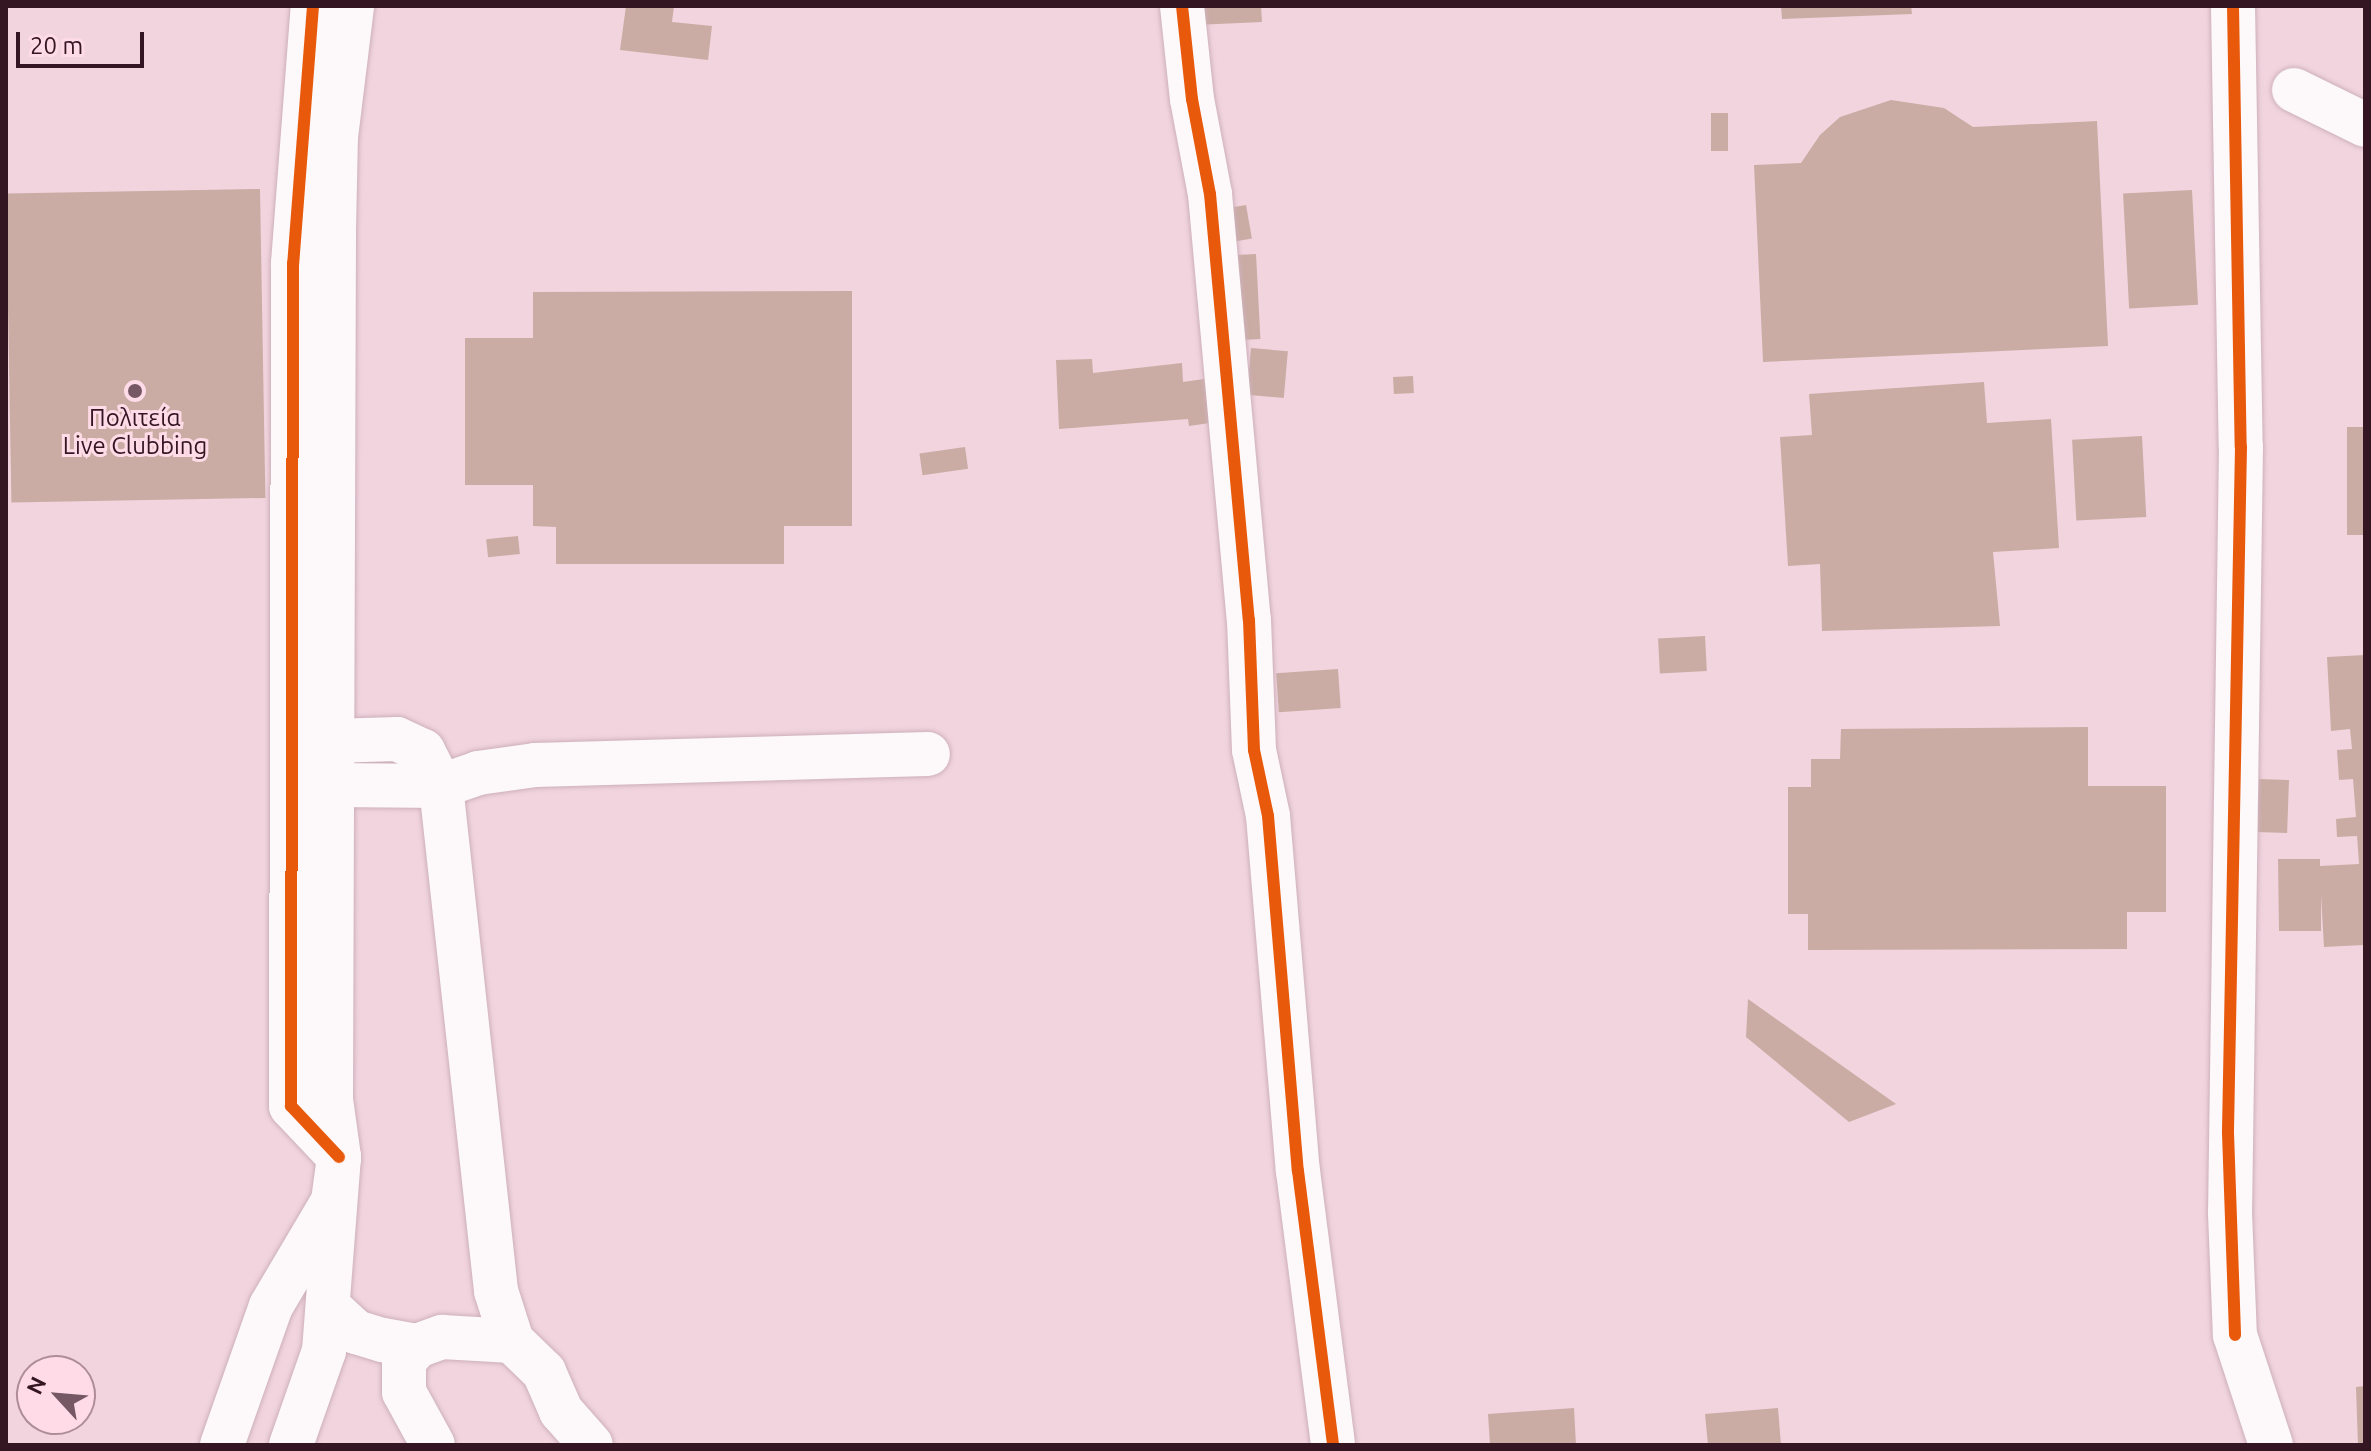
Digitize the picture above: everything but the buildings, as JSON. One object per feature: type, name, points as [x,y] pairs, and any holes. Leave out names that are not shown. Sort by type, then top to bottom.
[{"type":"street","points":[[313,6],[293,263],[291,1106],[339,1157]]},
{"type":"street","points":[[291,1445],[324,1351],[331,1309],[339,1157],[331,1099],[336,137],[352,6]]},
{"type":"street","points":[[1182,6],[1192,99],[1210,194],[1249,620],[1254,750],[1268,816],[1298,1171],[1333,1445]]},
{"type":"street","points":[[2233,6],[2241,447],[2228,1133],[2235,1335],[2271,1445]]},
{"type":"street","points":[[2294,90],[2365,125]]},
{"type":"street","points":[[332,741],[397,739],[423,751],[441,786],[496,1291],[512,1341],[544,1372],[561,1411],[591,1445]]},
{"type":"street","points":[[332,785],[441,786],[478,773],[535,765],[928,754]]},
{"type":"street","points":[[222,1445],[271,1306],[333,1201],[339,1157]]},
{"type":"street","points":[[331,1309],[356,1332],[417,1346]]},
{"type":"street","points":[[433,1445],[404,1392],[404,1361],[417,1346],[442,1337],[512,1341]]},
{"type":"cycle path","points":[[313,6],[293,263],[291,1106],[339,1157]]},
{"type":"cycle path","points":[[1182,6],[1192,99],[1210,194],[1249,620],[1254,750],[1268,816],[1298,1171],[1333,1445]]},
{"type":"cycle path","points":[[2233,6],[2241,447],[2228,1133],[2235,1335]]},
{"type":"place","name":"Πολιτεία Live Clubbing","points":[[135,391]]}]
